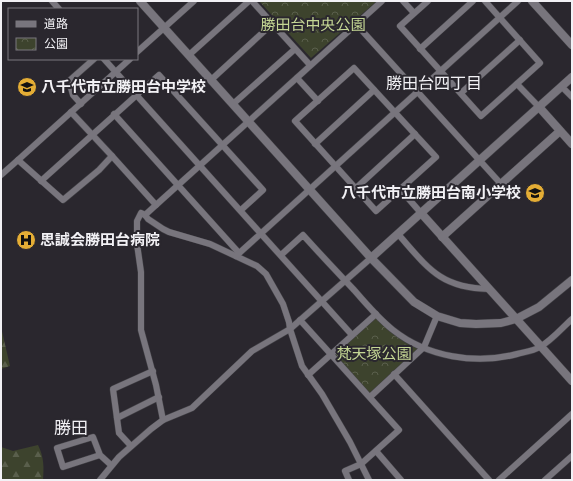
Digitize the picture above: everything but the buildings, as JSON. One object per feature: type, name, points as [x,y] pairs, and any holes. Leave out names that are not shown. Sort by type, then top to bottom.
[{"type":"street","points":[[140,1],[371,258],[407,297],[414,302],[437,316],[460,323],[501,323],[516,319],[546,303],[572,280]]},
{"type":"street","points":[[138,51],[194,1]]},
{"type":"street","points":[[189,55],[250,1],[310,65]]},
{"type":"street","points":[[145,215],[382,1]]},
{"type":"street","points":[[403,1],[414,13]]},
{"type":"street","points":[[428,1],[400,26],[481,116],[540,63],[485,1]]},
{"type":"street","points":[[420,49],[473,1]]},
{"type":"street","points":[[238,255],[518,1]]},
{"type":"street","points":[[532,1],[572,45]]},
{"type":"street","points":[[211,80],[272,24]]},
{"type":"street","points":[[356,24],[501,184]]},
{"type":"street","points":[[461,93],[520,40]]},
{"type":"street","points":[[233,104],[295,49]]},
{"type":"street","points":[[81,104],[73,95],[69,81],[93,60]]},
{"type":"street","points":[[105,60],[352,334]]},
{"type":"street","points":[[1,175],[129,60]]},
{"type":"street","points":[[354,68],[436,157],[376,211],[295,121],[318,100],[354,68]]},
{"type":"street","points":[[41,181],[158,75],[263,190],[241,210]]},
{"type":"street","points":[[100,480],[111,465],[150,429],[163,420],[192,408],[252,351],[290,329],[421,214],[572,77]]},
{"type":"street","points":[[297,78],[318,100]]},
{"type":"street","points":[[517,84],[572,144]]},
{"type":"street","points":[[562,87],[572,97]]},
{"type":"street","points":[[315,144],[374,90]]},
{"type":"street","points":[[71,112],[156,205]]},
{"type":"street","points":[[114,114],[238,255]]},
{"type":"street","points":[[442,237],[560,131]]},
{"type":"street","points":[[356,189],[415,134]]},
{"type":"street","points":[[18,160],[63,200],[99,170],[112,156]]},
{"type":"street","points":[[400,189],[572,381]]},
{"type":"street","points":[[163,420],[153,371],[141,330],[141,272],[137,244],[137,221],[141,213],[169,232],[210,244],[238,255],[257,266],[266,274],[283,304],[290,322],[290,329],[302,366],[322,394],[350,442],[369,480]]},
{"type":"street","points":[[398,234],[427,267],[439,276],[465,287],[489,289]]},
{"type":"street","points":[[281,256],[303,235],[392,330],[424,347],[453,356],[476,359],[507,357],[532,350],[541,346],[572,319]]},
{"type":"street","points":[[308,374],[376,314]]},
{"type":"street","points":[[370,397],[424,347],[437,316]]},
{"type":"street","points":[[300,320],[399,430],[361,464],[346,471],[349,480]]},
{"type":"street","points":[[130,446],[119,433],[113,389],[153,371]]},
{"type":"street","points":[[394,374],[489,480]]},
{"type":"street","points":[[117,418],[159,397]]},
{"type":"street","points":[[500,480],[572,414]]},
{"type":"street","points":[[100,455],[63,466],[57,448],[93,437],[100,455],[111,465]]},
{"type":"street","points":[[376,451],[401,480]]},
{"type":"street","points":[[545,480],[572,456]]},
{"type":"green space","name":"勝田台中央公園","points":[[259,1],[377,1],[311,58]]},
{"type":"green space","name":"梵天塚公園","points":[[376,316],[421,348],[370,394],[334,354]]},
{"type":"green space","points":[[1,327],[10,366],[1,369]]},
{"type":"green space","points":[[38,445],[43,462],[43,480],[1,480],[1,447],[13,451]]},
{"type":"place","name":"八千代市立勝田台中学校","points":[[27,87]]},
{"type":"place","name":"八千代市立勝田台南小学校","points":[[535,193]]},
{"type":"place","name":"思誠会勝田台病院","points":[[26,240]]},
{"type":"district","name":"勝田台四丁目","points":[[434,83]]},
{"type":"district","name":"勝田","points":[[71,428]]}]
